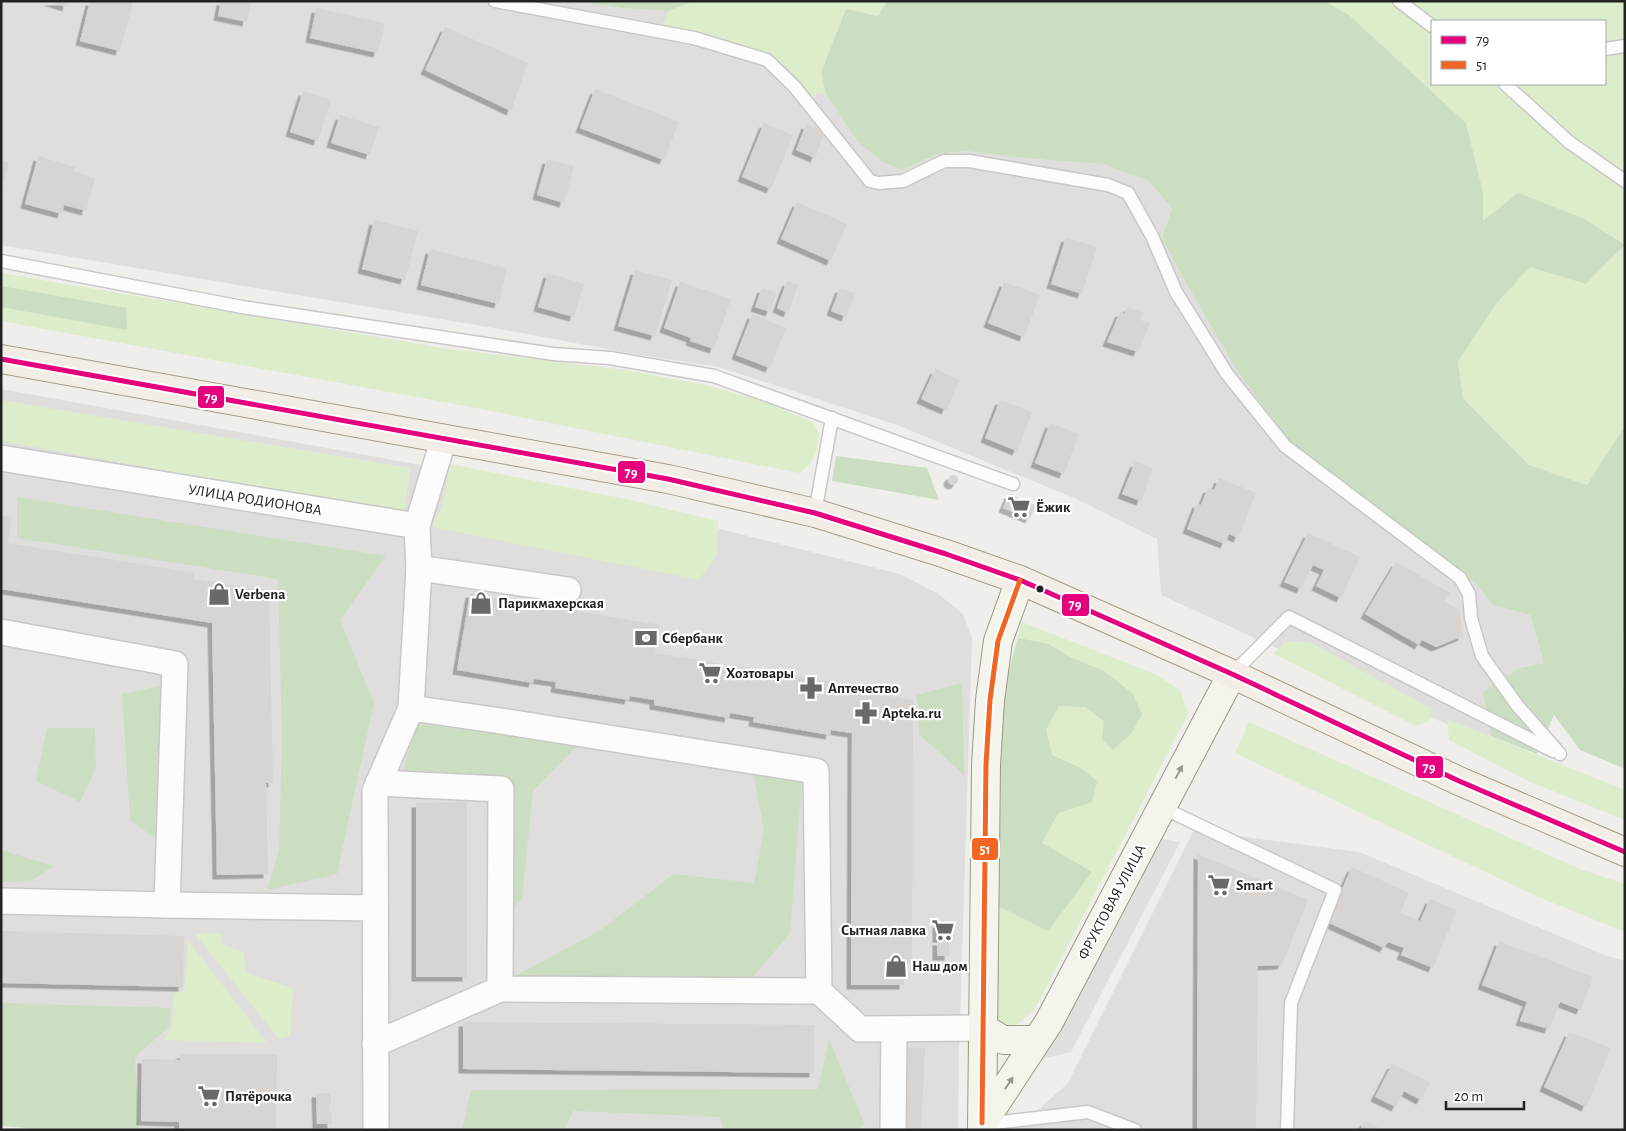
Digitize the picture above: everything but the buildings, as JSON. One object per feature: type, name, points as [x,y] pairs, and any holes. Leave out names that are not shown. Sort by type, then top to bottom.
[{"type":"main road","points":[[1,359],[668,479],[815,513],[955,557],[1020,580],[1232,674],[1459,782],[1625,852]]},
{"type":"street","points":[[376,1130],[375,791],[411,708],[419,568],[417,526],[444,438]]},
{"type":"street","name":"УЛИЦА РОДИОНОВА","points":[[1,458],[417,526]]},
{"type":"street","points":[[419,568],[568,590]]},
{"type":"street","points":[[982,1127],[986,765],[990,700],[998,641],[1020,580]]},
{"type":"street","points":[[1,632],[175,664],[167,905]]},
{"type":"street","name":"ФРУКТОВАЯ УЛИЦА","points":[[982,1127],[1049,1022],[1232,674]]},
{"type":"street","points":[[411,708],[501,720],[816,771],[819,991]]},
{"type":"street","points":[[378,783],[501,789],[500,989]]},
{"type":"street","points":[[1,901],[375,908]]},
{"type":"street","points":[[375,1044],[500,989],[819,991],[860,1029],[983,1028],[1003,1040],[1036,1040]]},
{"type":"street","points":[[894,1029],[894,1130]]},
{"type":"lane","points":[[495,1],[694,38],[767,60],[794,86],[870,181],[879,183],[903,180],[944,161],[969,161],[1108,185],[1128,193],[1152,236],[1176,292],[1227,374],[1285,446],[1460,578],[1469,594],[1471,618],[1482,656],[1517,705],[1560,754],[1288,617],[1232,674]]},
{"type":"lane","points":[[1399,1],[1431,25]]},
{"type":"lane","points":[[1606,49],[1625,46]]},
{"type":"lane","points":[[1506,85],[1568,142],[1625,181]]},
{"type":"lane","points":[[1,261],[242,307],[553,354],[610,358],[714,376],[1013,484]]},
{"type":"lane","points":[[815,513],[832,418]]},
{"type":"lane","points":[[1161,807],[1335,890],[1291,1003],[1287,1130]]},
{"type":"lane","points":[[982,1127],[1088,1112],[1135,1130]]},
{"type":"shaded area","points":[[1,1],[575,1],[621,8],[668,11],[661,36],[731,54],[770,69],[810,110],[817,92],[826,94],[857,141],[902,170],[937,154],[965,151],[1033,159],[1102,164],[1149,181],[1172,209],[1162,238],[1183,278],[1237,371],[1292,445],[1476,584],[1493,605],[1530,615],[1544,663],[1518,668],[1491,736],[1460,730],[1161,595],[1157,539],[1074,498],[897,425],[719,367],[1,245]]},
{"type":"shaded area","points":[[1,389],[571,492],[900,574],[937,593],[963,614],[972,638],[958,1130],[135,1130],[1,1060]]},
{"type":"shaded area","points":[[1623,633],[1625,633],[1625,741],[1622,686]]},
{"type":"shaded area","points":[[1194,830],[1359,852],[1607,956],[1625,961],[1625,1130],[1016,1130],[1068,1083]]},
{"type":"shaded area","points":[[1156,838],[1180,842],[1071,1052],[1041,1059]]},
{"type":"shaded area","points":[[1298,1033],[1319,1033],[1318,1102],[1305,1130],[1298,1130]]},
{"type":"green space","points":[[575,1],[694,1],[668,11],[621,8]]},
{"type":"green space","points":[[694,1],[887,1],[878,16],[846,9],[821,72],[826,94],[816,92],[810,110],[770,69],[731,54],[660,36],[668,11]]},
{"type":"green space","points":[[887,1],[1324,1],[1349,15],[1466,123],[1483,192],[1483,221],[1518,193],[1585,219],[1625,245],[1586,284],[1530,267],[1496,304],[1458,362],[1463,398],[1529,465],[1587,485],[1625,426],[1625,633],[1623,634],[1625,769],[1580,750],[1554,715],[1537,754],[1491,736],[1483,692],[1519,668],[1544,663],[1530,615],[1493,605],[1476,584],[1292,445],[1237,371],[1183,278],[1162,238],[1172,209],[1149,181],[1102,164],[1033,159],[965,151],[937,154],[902,170],[883,162],[857,141],[826,94],[821,72],[846,9],[878,16]]},
{"type":"green space","points":[[1324,1],[1625,1],[1625,245],[1585,219],[1483,221],[1483,192],[1466,123],[1349,15]]},
{"type":"green space","points":[[1625,246],[1625,426],[1587,485],[1529,465],[1463,397],[1458,362],[1496,304],[1530,266],[1586,284]]},
{"type":"green space","points":[[1,273],[449,349],[626,370],[705,385],[760,400],[812,422],[819,433],[817,450],[810,464],[799,473],[476,408],[1,321]]},
{"type":"green space","points":[[1,286],[126,308],[127,330],[1,307]]},
{"type":"green space","points":[[1,400],[410,468],[404,514],[1,441]]},
{"type":"green space","points":[[836,456],[927,468],[939,500],[832,481]]},
{"type":"green space","points":[[450,464],[626,499],[718,521],[717,554],[699,580],[432,527],[443,504]]},
{"type":"green space","points":[[17,497],[386,556],[340,620],[374,703],[337,874],[267,890],[279,850],[282,737],[278,579],[17,538]]},
{"type":"green space","points":[[1022,622],[1157,675],[1180,690],[1188,714],[1035,1009],[1018,1024],[1005,1026],[997,1019],[1002,695]]},
{"type":"green space","points":[[1018,638],[1048,644],[1072,658],[1104,671],[1133,694],[1142,714],[1131,734],[1113,750],[1102,739],[1104,721],[1085,707],[1059,706],[1046,730],[1052,755],[1081,768],[1097,781],[1092,802],[1058,813],[1042,843],[1092,872],[1048,931],[999,906],[1002,695]]},
{"type":"green space","points":[[1284,642],[1310,642],[1432,709],[1430,721],[1416,726],[1274,654]]},
{"type":"green space","points":[[962,683],[964,775],[919,734],[917,695]]},
{"type":"green space","points":[[161,686],[159,841],[130,820],[122,694]]},
{"type":"green space","points":[[1447,719],[1625,790],[1625,820],[1528,781],[1449,740]]},
{"type":"green space","points":[[1249,722],[1580,869],[1625,884],[1625,932],[1536,896],[1235,753]]},
{"type":"green space","points":[[417,724],[580,743],[533,791],[522,899],[508,913],[488,780],[398,788]]},
{"type":"green space","points":[[47,728],[95,728],[96,768],[80,802],[36,781]]},
{"type":"green space","points":[[748,746],[804,755],[790,933],[753,977],[682,979],[511,978],[599,931],[674,874],[754,883],[764,830]]},
{"type":"green space","points":[[1,850],[54,866],[31,881],[1,882]]},
{"type":"green space","points":[[221,933],[222,944],[244,952],[246,973],[293,988],[290,1036],[279,1039],[195,934]]},
{"type":"green space","points":[[188,940],[267,1043],[164,1040],[172,1026],[174,994],[185,990]]},
{"type":"green space","points":[[1,1003],[170,1008],[170,1026],[135,1057],[139,1130],[32,1130],[29,1128],[1,1126]]},
{"type":"green space","points":[[829,1039],[864,1123],[859,1130],[723,1130],[720,1117],[573,1111],[564,1130],[462,1130],[471,1090],[818,1089]]},
{"type":"transit line","name":"79","points":[[1,359],[668,479],[815,513],[946,554],[1020,580],[1232,674],[1459,781],[1625,852]]},
{"type":"transit line","name":"51","points":[[982,1123],[986,765],[990,700],[998,641],[1020,580]]},
{"type":"place","name":"Ёжик","points":[[1019,507]]},
{"type":"place","name":"Verbena","points":[[219,594]]},
{"type":"place","name":"Парикмахерская","points":[[481,603]]},
{"type":"place","name":"Сбербанк","points":[[646,638]]},
{"type":"place","name":"Хозтовары","points":[[710,673]]},
{"type":"place","name":"Аптечество","points":[[811,688]]},
{"type":"place","name":"Apteka.ru","points":[[866,713]]},
{"type":"place","name":"Smart","points":[[1219,885]]},
{"type":"place","name":"Сытная лавка","points":[[943,930]]},
{"type":"place","name":"Наш дом","points":[[896,966]]},
{"type":"place","name":"Пятёрочка","points":[[209,1096]]}]
